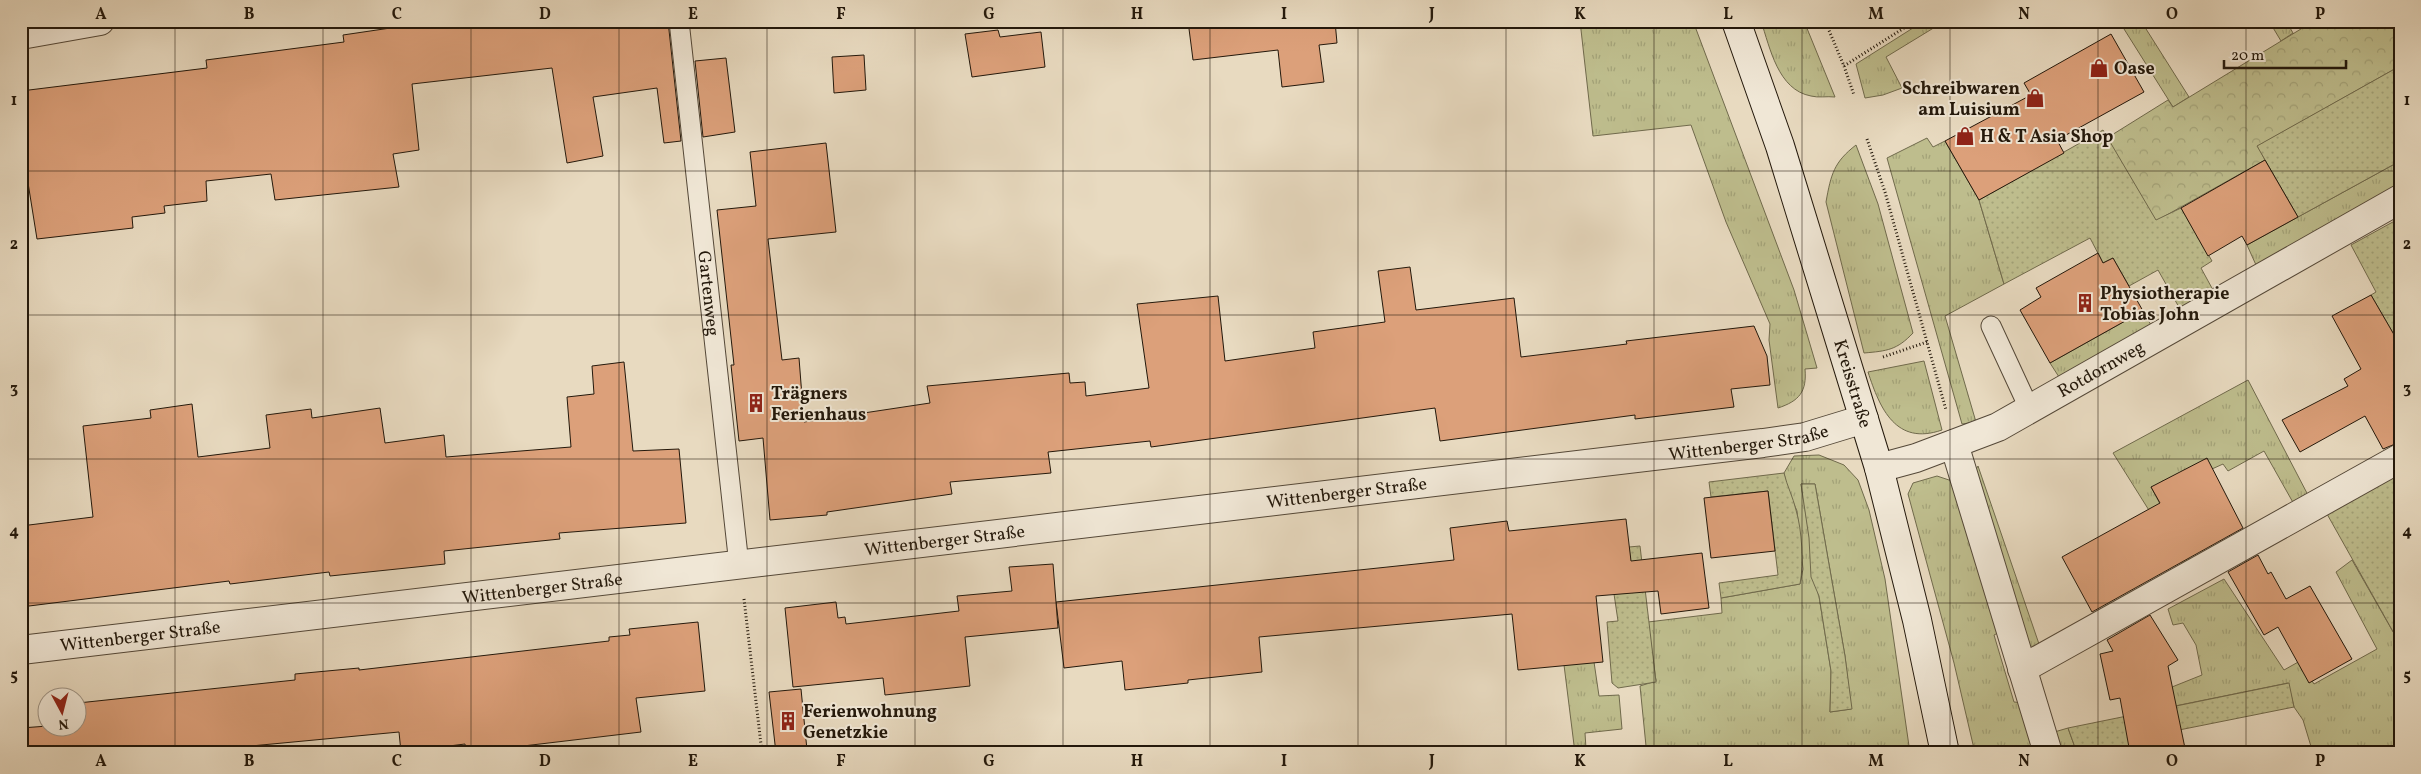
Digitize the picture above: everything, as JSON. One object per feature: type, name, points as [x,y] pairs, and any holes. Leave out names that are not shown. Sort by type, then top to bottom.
[{"type":"street","points":[[21,35],[100,21]]},
{"type":"street","name":"Kreisstraße","points":[[1736,21],[1780,146],[1879,468],[1917,620],[1944,753]]},
{"type":"street","name":"Rotdornweg","points":[[1879,468],[1954,444],[1998,427],[2400,199]]},
{"type":"street","name":"Wittenberger Straße","points":[[21,650],[741,577],[1763,443],[1804,437],[1864,419]]},
{"type":"street","points":[[1954,444],[2048,753]]},
{"type":"street","points":[[2022,669],[2400,458]]},
{"type":"lane","name":"Gartenweg","points":[[679,21],[741,577]]},
{"type":"lane","points":[[1991,326],[2030,408]]},
{"type":"path","points":[[1825,21],[1854,95]]},
{"type":"path","points":[[1844,66],[1916,21]]},
{"type":"path","points":[[1867,139],[1885,192],[1948,418]]},
{"type":"path","points":[[1881,358],[1927,342]]},
{"type":"path","points":[[741,577],[762,753]]},
{"type":"green space","points":[[1580,21],[1693,21],[1794,290],[1817,368],[1805,369],[1803,390],[1791,402],[1778,408],[1769,340],[1770,324],[1726,222],[1691,125],[1593,136]]},
{"type":"green space","points":[[1761,21],[1804,21],[1835,97],[1811,96],[1791,86],[1777,66]]},
{"type":"green space","points":[[1924,21],[1945,21],[1886,57],[1902,88],[1883,95],[1865,98],[1856,64]]},
{"type":"green space","points":[[2119,21],[2141,21],[2189,97],[2173,107]]},
{"type":"green space","points":[[2269,21],[2286,21],[2293,33],[2281,41]]},
{"type":"green space","points":[[2314,21],[2400,21],[2400,66],[2258,146],[2265,160],[2156,221],[2107,138],[2168,100],[2173,107]]},
{"type":"green space","points":[[2400,66],[2400,161],[2298,217],[2257,146]]},
{"type":"green space","points":[[2103,130],[2156,220],[2181,208],[2212,261],[2201,268],[2213,290],[2180,309],[2158,270],[2129,286],[2113,258],[2103,263],[2090,238],[2004,284],[1979,200]]},
{"type":"green space","points":[[1927,138],[1933,147],[1945,141],[1979,200],[2004,284],[1945,316],[1976,422],[1962,424],[1887,158]]},
{"type":"green space","points":[[1856,145],[1878,204],[1913,333],[1902,343],[1891,349],[1864,353],[1826,202],[1832,176],[1838,163]]},
{"type":"green space","points":[[2400,161],[2400,184],[2256,265],[2247,245]]},
{"type":"green space","points":[[2400,218],[2400,345],[2371,295],[2376,292],[2351,245]]},
{"type":"green space","points":[[2143,311],[2151,325],[2059,377],[2050,363]]},
{"type":"green space","points":[[1924,361],[1942,430],[1926,434],[1913,433],[1892,421],[1878,399],[1868,372]]},
{"type":"green space","points":[[2248,380],[2309,497],[2295,506],[2264,451],[2228,471],[2223,464],[2151,487],[2191,562],[2184,566],[2113,453]]},
{"type":"green space","points":[[1819,455],[1844,465],[1858,480],[1869,510],[1885,579],[1910,753],[1664,753],[1663,749],[1628,753],[1575,753],[1564,665],[1594,662],[1599,696],[1619,695],[1622,729],[1585,733],[1586,749],[1646,746],[1640,686],[1656,681],[1648,622],[1722,613],[1721,598],[1800,584],[1803,569],[1797,511],[1787,488],[1784,473],[1794,456]],"holes":[[[1801,484],[1815,484],[1845,656],[1851,709],[1830,712],[1831,671]]]},
{"type":"green space","points":[[1978,466],[2039,644],[2032,648],[2025,646],[1971,478]]},
{"type":"green space","points":[[1784,473],[1800,527],[1802,557],[1800,584],[1721,598],[1719,583],[1778,575],[1768,491],[1711,497],[1709,482]]},
{"type":"green space","points":[[2400,473],[2400,644],[2327,514]]},
{"type":"green space","points":[[1937,476],[1952,481],[2002,631],[1994,635],[2014,702],[2024,703],[2039,753],[1975,753],[1954,663],[1908,494],[1913,483]]},
{"type":"green space","points":[[1801,484],[1815,484],[1845,656],[1852,709],[1830,712],[1831,671],[1819,596],[1811,577],[1809,538]]},
{"type":"green space","points":[[1640,546],[1656,682],[1618,688],[1612,683],[1607,622],[1618,621],[1614,594],[1634,592],[1629,547]]},
{"type":"green space","points":[[2352,560],[2400,644],[2400,753],[2313,753],[2303,720],[2294,707],[2288,683],[2175,706],[2172,687],[2202,675],[2196,645],[2183,623],[2173,625],[2168,609],[2224,579],[2284,670],[2300,661],[2314,684],[2377,649],[2336,572]]},
{"type":"green space","points":[[2289,683],[2294,707],[2174,731],[2178,753],[2077,753],[2068,728]]},
{"type":"green space","points":[[2068,728],[2077,753],[2057,753],[2051,733]]},
{"type":"building","points":[[477,21],[668,21],[681,141],[664,143],[657,88],[593,97],[603,156],[567,163],[552,68],[412,84],[419,150],[393,154],[399,187],[275,200],[271,174],[206,181],[207,201],[164,206],[165,213],[132,217],[133,228],[37,239],[21,139],[21,91],[207,68],[206,60],[344,42],[343,35],[404,26],[404,28]]},
{"type":"building","points":[[1188,21],[1335,21],[1337,43],[1319,45],[1324,82],[1282,87],[1278,50],[1193,60]]},
{"type":"building","points":[[998,30],[1000,37],[1041,32],[1045,67],[972,77],[965,34]]},
{"type":"building","points":[[2111,34],[2144,92],[2057,140],[2064,153],[1979,200],[1945,141],[2031,95],[2024,83]]},
{"type":"building","points":[[864,55],[866,90],[834,93],[832,57]]},
{"type":"building","points":[[726,58],[735,132],[703,137],[695,61]]},
{"type":"building","points":[[826,143],[836,232],[768,239],[782,360],[799,358],[804,422],[930,403],[927,386],[1069,373],[1070,383],[1085,382],[1086,396],[1149,388],[1137,304],[1218,296],[1225,361],[1315,348],[1313,332],[1385,322],[1378,271],[1410,267],[1416,310],[1514,298],[1521,357],[1627,344],[1626,341],[1754,326],[1767,356],[1770,385],[1731,389],[1734,407],[1635,419],[1635,415],[1440,441],[1435,408],[1151,447],[1150,441],[1048,452],[1051,473],[950,482],[952,494],[827,512],[827,515],[770,520],[763,438],[739,441],[731,365],[734,365],[717,210],[756,206],[750,152]]},
{"type":"building","points":[[2265,160],[2298,217],[2247,245],[2242,236],[2208,256],[2181,208]]},
{"type":"building","name":"Physiotherapie Tobias John","points":[[2098,253],[2103,263],[2113,258],[2143,311],[2050,363],[2020,310],[2041,297],[2036,288]]},
{"type":"building","points":[[2371,295],[2400,345],[2400,442],[2383,449],[2365,416],[2300,452],[2282,420],[2348,386],[2344,379],[2361,369],[2332,316]]},
{"type":"building","points":[[624,362],[633,451],[679,449],[686,523],[559,533],[560,539],[444,551],[445,564],[330,576],[329,572],[230,584],[229,581],[21,607],[21,526],[93,517],[83,426],[151,418],[150,410],[192,404],[198,457],[270,448],[266,415],[311,409],[312,418],[380,408],[385,443],[444,435],[446,457],[571,447],[567,397],[594,394],[592,366]]},
{"type":"building","points":[[2207,458],[2243,528],[2092,612],[2062,557],[2160,503],[2151,487]]},
{"type":"building","points":[[1768,491],[1775,551],[1711,558],[1704,498]]},
{"type":"building","points":[[1626,519],[1631,561],[1702,553],[1709,608],[1661,614],[1658,591],[1596,596],[1603,662],[1518,670],[1512,614],[1259,637],[1262,672],[1188,680],[1188,683],[1125,690],[1122,661],[1064,668],[1056,602],[1454,560],[1450,528],[1507,521],[1509,531]]},
{"type":"building","points":[[2258,555],[2268,574],[2271,572],[2286,599],[2310,586],[2352,659],[2309,683],[2278,627],[2264,635],[2228,572]]},
{"type":"building","points":[[1053,564],[1058,628],[965,637],[970,686],[885,695],[883,678],[793,687],[785,608],[836,602],[838,618],[845,617],[846,624],[959,611],[957,596],[1012,591],[1009,567]]},
{"type":"building","points":[[2150,615],[2178,660],[2168,666],[2186,753],[2130,753],[2120,698],[2110,700],[2100,654],[2113,651],[2107,640]]},
{"type":"building","points":[[698,622],[705,691],[636,698],[641,732],[498,749],[499,753],[466,753],[465,744],[401,752],[399,732],[251,746],[252,753],[21,753],[21,728],[38,727],[38,736],[88,736],[88,702],[295,680],[295,674],[359,668],[359,670],[609,641],[609,637],[630,635],[629,629]]},
{"type":"building","name":"Ferienwohnung Genetzkie","points":[[801,689],[807,750],[776,753],[769,692]]},
{"type":"place","name":"Oase","points":[[2099,68]]},
{"type":"place","name":"Schreibwaren am Luisium","points":[[2035,98]]},
{"type":"place","name":"H & T Asia Shop","points":[[1965,136]]},
{"type":"place","name":"Physiotherapie Tobias John","points":[[2085,303]]},
{"type":"place","name":"Trägners Ferienhaus","points":[[756,403]]},
{"type":"place","name":"Ferienwohnung Genetzkie","points":[[788,721]]}]
